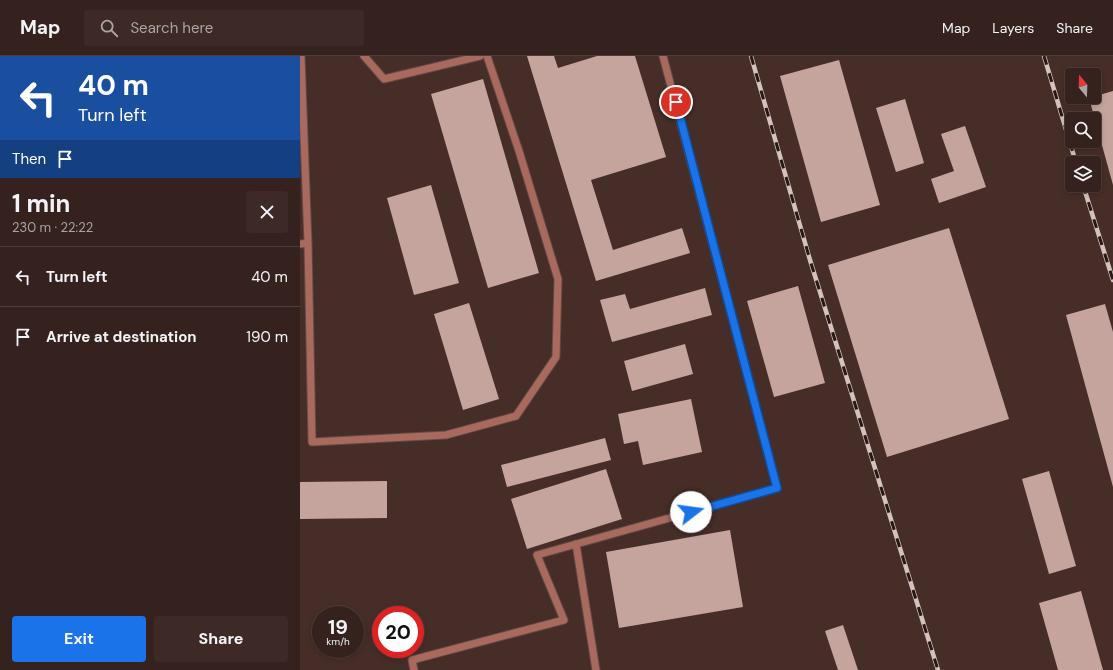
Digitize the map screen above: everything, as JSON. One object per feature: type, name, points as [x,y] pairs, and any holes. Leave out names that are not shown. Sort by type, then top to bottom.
[{"type":"lane","points":[[301,56],[308,243],[312,442],[446,435],[516,416],[556,357],[558,279],[519,151],[487,56]]},
{"type":"lane","points":[[364,56],[384,79],[480,56]]},
{"type":"lane","points":[[414,670],[412,660],[564,620],[537,554],[777,488],[664,56]]},
{"type":"lane","points":[[300,244],[308,243]]},
{"type":"lane","points":[[576,544],[596,670]]},
{"type":"building","points":[[527,56],[554,56],[558,68],[597,56],[635,56],[666,157],[591,180],[613,250],[682,228],[690,253],[596,281]]},
{"type":"building","points":[[839,60],[880,205],[821,222],[780,76]]},
{"type":"building","points":[[483,79],[539,273],[488,288],[431,94]]},
{"type":"building","points":[[1113,91],[1113,185],[1101,142],[1101,112],[1093,112],[1091,104],[1101,104],[1101,94]]},
{"type":"building","points":[[905,99],[924,163],[896,172],[876,108]]},
{"type":"building","points":[[965,126],[986,187],[939,203],[931,179],[954,171],[941,134]]},
{"type":"building","points":[[431,185],[459,283],[414,295],[387,198]]},
{"type":"building","points":[[949,228],[1009,419],[887,457],[828,265]]},
{"type":"building","points":[[798,286],[825,383],[774,397],[747,301]]},
{"type":"building","points":[[705,288],[712,315],[612,342],[600,300],[625,294],[630,309]]},
{"type":"building","points":[[469,303],[499,399],[463,410],[434,314]]},
{"type":"building","points":[[1105,304],[1113,332],[1113,487],[1066,315]]},
{"type":"building","points":[[685,344],[693,374],[632,391],[624,361]]},
{"type":"building","points":[[691,399],[702,452],[643,465],[638,441],[624,444],[618,414]]},
{"type":"building","points":[[605,438],[611,460],[507,487],[501,465]]},
{"type":"building","points":[[606,469],[622,519],[527,549],[511,499]]},
{"type":"building","points":[[1049,471],[1076,566],[1049,574],[1022,479]]},
{"type":"building","points":[[387,481],[387,518],[300,519],[300,482]]},
{"type":"building","points":[[730,530],[743,607],[619,628],[606,552]]},
{"type":"building","points":[[1081,591],[1103,670],[1058,670],[1039,603]]},
{"type":"building","points":[[843,625],[858,670],[838,670],[825,631]]},
{"type":"railway","points":[[751,56],[810,260],[938,670]]},
{"type":"railway","points":[[1044,56],[1074,156]]},
{"type":"railway","points":[[1085,192],[1113,280]]},
{"type":"route","points":[[676,102],[777,488],[691,512]]}]
